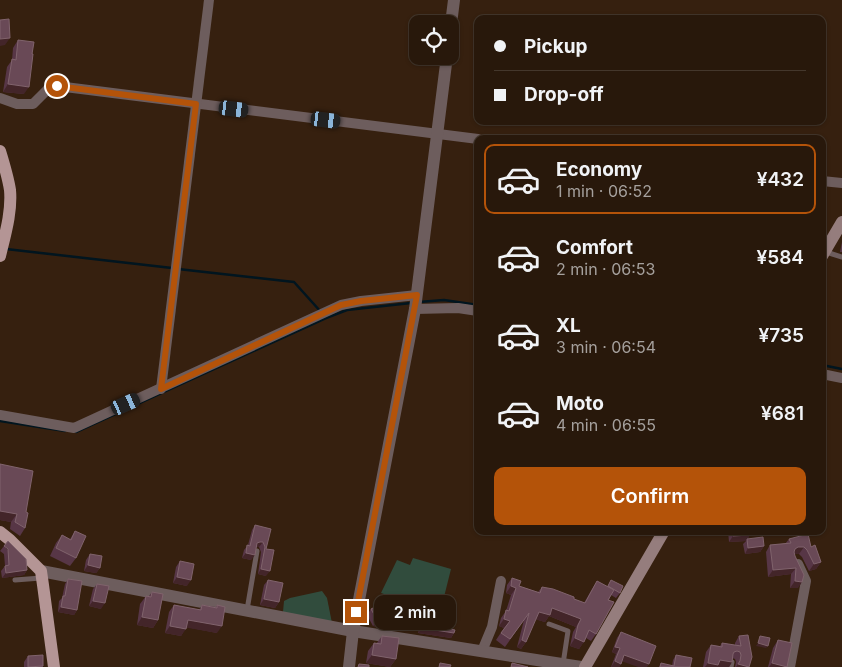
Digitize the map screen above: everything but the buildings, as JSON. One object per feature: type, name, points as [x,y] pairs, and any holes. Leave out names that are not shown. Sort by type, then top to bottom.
[{"type":"main road","points":[[0,151],[2,165],[10,189],[10,205],[0,256]]},
{"type":"main road","points":[[826,250],[842,222]]},
{"type":"main road","points":[[0,532],[10,540],[41,574],[54,667]]},
{"type":"main road","points":[[585,667],[662,535]]},
{"type":"street","points":[[161,389],[209,0]]},
{"type":"street","points":[[452,15],[454,0]]},
{"type":"street","points":[[349,667],[353,631],[415,309],[446,65]]},
{"type":"street","points":[[0,98],[17,104],[32,104],[48,89],[57,86],[474,138]]},
{"type":"street","points":[[826,182],[842,184]]},
{"type":"street","points":[[0,415],[74,428],[341,305],[417,295]]},
{"type":"street","points":[[415,309],[458,308],[474,310]]},
{"type":"street","points":[[826,375],[842,378]]},
{"type":"street","points":[[790,667],[806,581],[796,560]]},
{"type":"street","points":[[41,574],[247,610],[353,631],[581,667]]},
{"type":"street","points":[[482,651],[492,627],[501,581]]},
{"type":"lane","points":[[826,254],[842,257]]},
{"type":"lane","points":[[247,610],[257,551]]},
{"type":"lane","points":[[15,580],[41,574]]},
{"type":"lane","points":[[549,624],[568,631],[563,664]]},
{"type":"green space","points":[[413,558],[451,569],[440,613],[381,593],[397,560],[410,565]]},
{"type":"green space","points":[[322,591],[327,598],[332,623],[283,612],[284,601]]},
{"type":"waterway","points":[[6,249],[172,268]]},
{"type":"waterway","points":[[178,269],[294,282],[321,312]]},
{"type":"waterway","points":[[419,302],[444,300],[474,304]]},
{"type":"waterway","points":[[76,432],[326,318],[347,310],[411,303]]},
{"type":"waterway","points":[[826,366],[842,369]]},
{"type":"waterway","points":[[0,421],[65,431]]},
{"type":"route","points":[[57,86],[196,104],[161,389],[341,305],[417,295],[356,612]]}]
